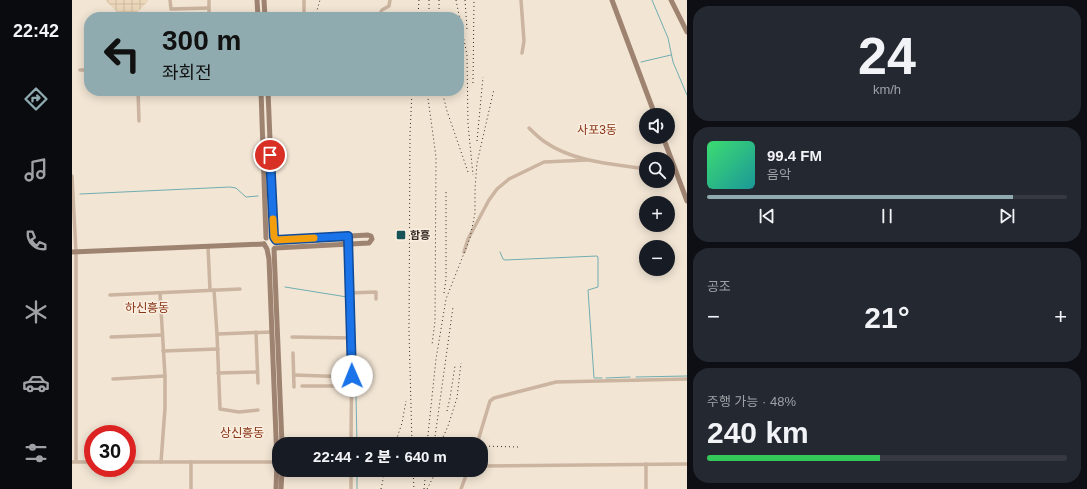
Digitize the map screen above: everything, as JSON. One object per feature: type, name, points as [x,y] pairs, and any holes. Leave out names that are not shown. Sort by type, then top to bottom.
[{"type":"main road","points":[[257,0],[258,12]]},
{"type":"main road","points":[[264,0],[265,12]]},
{"type":"main road","points":[[612,0],[652,108]]},
{"type":"main road","points":[[670,0],[687,32]]},
{"type":"main road","points":[[261,96],[265,241],[268,249],[277,437]]},
{"type":"main road","points":[[268,96],[275,239],[277,245],[275,248],[282,437]]},
{"type":"main road","points":[[675,168],[687,201]]},
{"type":"main road","points":[[74,252],[208,246],[265,241],[269,237],[275,239],[369,235],[372,239],[369,243],[268,249]]},
{"type":"main road","points":[[276,489],[277,477]]},
{"type":"main road","points":[[281,489],[282,477]]},
{"type":"street","points":[[170,0],[171,9],[209,8]]},
{"type":"street","points":[[209,0],[209,12]]},
{"type":"street","points":[[304,0],[304,12]]},
{"type":"street","points":[[381,12],[389,6],[390,0]]},
{"type":"street","points":[[522,0],[524,41],[522,54]]},
{"type":"street","points":[[138,96],[140,121]]},
{"type":"street","points":[[529,128],[542,140],[570,154],[587,160],[639,168]]},
{"type":"street","points":[[464,252],[468,239],[484,209],[495,192],[502,185],[516,175],[544,162],[587,160]]},
{"type":"street","points":[[72,176],[74,252],[74,461],[84,462]]},
{"type":"street","points":[[348,236],[352,338],[351,437]]},
{"type":"street","points":[[208,246],[217,334],[220,409],[239,412],[258,410]]},
{"type":"street","points":[[110,295],[240,289]]},
{"type":"street","points":[[349,292],[376,292],[376,299]]},
{"type":"street","points":[[160,293],[165,376],[165,421],[161,462]]},
{"type":"street","points":[[256,332],[258,383]]},
{"type":"street","points":[[217,334],[272,332]]},
{"type":"street","points":[[111,337],[162,335]]},
{"type":"street","points":[[292,337],[352,338]]},
{"type":"street","points":[[163,351],[218,349]]},
{"type":"street","points":[[293,353],[294,387]]},
{"type":"street","points":[[218,373],[257,372]]},
{"type":"street","points":[[294,375],[352,376]]},
{"type":"street","points":[[112,379],[165,376]]},
{"type":"street","points":[[479,437],[490,402],[494,398],[556,382],[687,379]]},
{"type":"street","points":[[302,386],[352,386]]},
{"type":"street","points":[[136,462],[272,462]]},
{"type":"street","points":[[190,489],[191,462]]},
{"type":"street","points":[[646,464],[646,489]]},
{"type":"street","points":[[488,466],[687,464]]},
{"type":"street","points":[[351,477],[351,489]]},
{"type":"street","points":[[461,489],[465,477]]},
{"type":"shaded area","points":[[105,0],[148,1],[138,12],[117,12]]},
{"type":"waterway","points":[[652,0],[668,38],[673,62],[687,95]]},
{"type":"waterway","points":[[641,62],[671,55]]},
{"type":"waterway","points":[[80,194],[230,187],[236,188],[246,197],[258,196]]},
{"type":"waterway","points":[[500,252],[505,260],[598,257],[598,287],[588,290],[594,378],[602,378]]},
{"type":"waterway","points":[[285,287],[347,297]]},
{"type":"waterway","points":[[352,298],[354,299],[357,437]]},
{"type":"waterway","points":[[636,377],[687,376]]},
{"type":"waterway","points":[[606,378],[630,377]]},
{"type":"waterway","points":[[357,477],[357,489]]},
{"type":"railway","points":[[316,12],[320,0]]},
{"type":"railway","points":[[418,12],[419,0]]},
{"type":"railway","points":[[429,0],[429,12]]},
{"type":"railway","points":[[439,0],[439,12]]},
{"type":"railway","points":[[456,0],[458,12]]},
{"type":"railway","points":[[465,0],[467,29]]},
{"type":"railway","points":[[473,83],[474,0]]},
{"type":"railway","points":[[464,40],[467,55],[468,124],[473,175]]},
{"type":"railway","points":[[477,141],[483,77]]},
{"type":"railway","points":[[428,437],[436,359],[446,299],[470,238],[475,213],[477,163],[494,89]]},
{"type":"railway","points":[[412,96],[410,134],[409,331],[412,437]]},
{"type":"railway","points":[[428,96],[436,157],[435,321],[432,345]]},
{"type":"railway","points":[[443,96],[468,172]]},
{"type":"railway","points":[[444,293],[446,279],[446,192]]},
{"type":"railway","points":[[435,437],[453,307]]},
{"type":"railway","points":[[443,437],[457,398],[461,363]]},
{"type":"railway","points":[[447,411],[455,366]]},
{"type":"railway","points":[[397,437],[402,423],[406,401]]},
{"type":"railway","points":[[488,446],[518,447]]},
{"type":"railway","points":[[381,489],[384,477]]},
{"type":"railway","points":[[413,477],[414,489]]},
{"type":"railway","points":[[424,489],[425,477]]},
{"type":"railway","points":[[427,489],[433,477]]},
{"type":"slow traffic","points":[[273,219],[274,237],[276,240],[314,238]]},
{"type":"place","name":"함흥","points":[[401,235]]},
{"type":"district","name":"사포3동","points":[[597,130]]},
{"type":"district","name":"하신흥동","points":[[147,308]]},
{"type":"district","name":"상신흥동","points":[[242,433]]},
{"type":"route","points":[[270,155],[272,209],[274,237],[276,240],[348,236],[352,376]]}]
